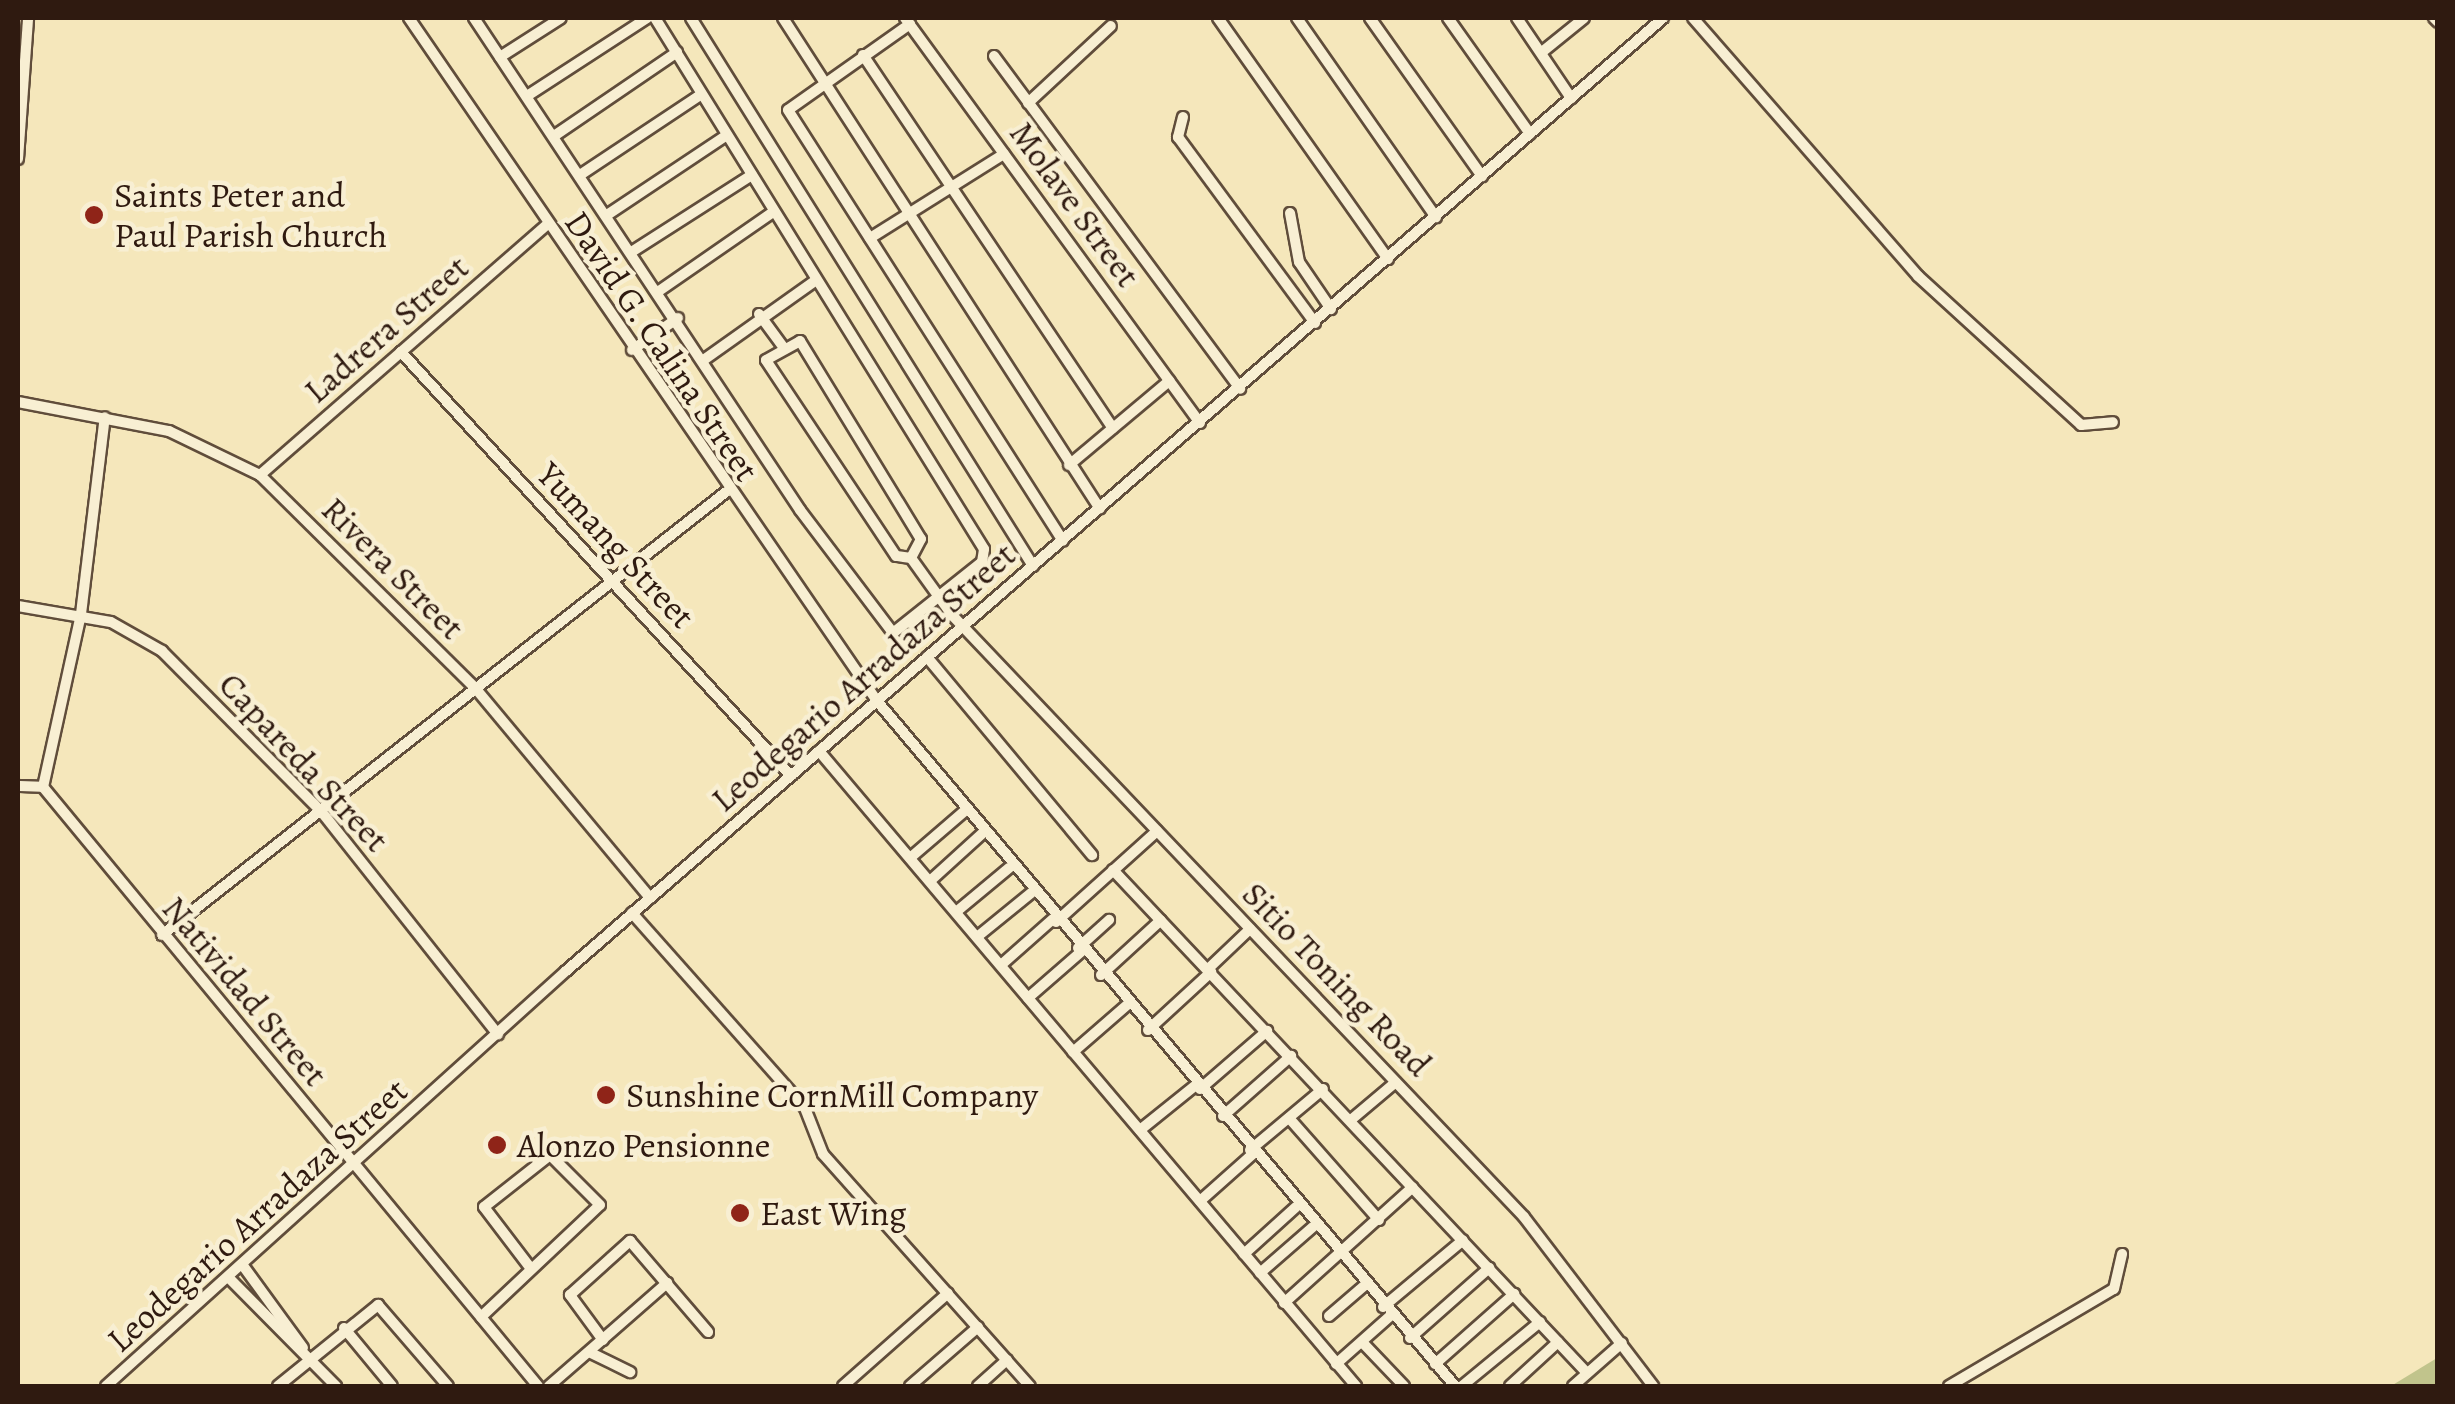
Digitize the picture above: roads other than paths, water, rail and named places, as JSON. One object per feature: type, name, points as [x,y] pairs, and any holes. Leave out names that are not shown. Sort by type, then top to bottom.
[{"type":"street","points":[[18,159],[28,18]]},
{"type":"street","name":"David G. Calina Street","points":[[408,18],[726,492],[877,701],[985,830],[1009,868],[1223,1116],[1312,1227],[1434,1364],[1459,1386]]},
{"type":"street","points":[[475,18],[705,359],[800,510],[893,632],[937,598],[984,549],[655,18]]},
{"type":"street","points":[[500,57],[561,18]]},
{"type":"street","points":[[527,96],[647,18]]},
{"type":"street","points":[[691,18],[1033,566]]},
{"type":"street","points":[[783,18],[1100,509]]},
{"type":"street","points":[[1218,18],[1388,259]]},
{"type":"street","points":[[1296,18],[1436,217]]},
{"type":"street","points":[[1370,18],[1482,176]]},
{"type":"street","points":[[1448,18],[1530,134]]},
{"type":"street","points":[[1517,18],[1571,98]]},
{"type":"street","name":"Leodegario Arradaza Street","points":[[106,1386],[244,1267],[650,898],[1663,18]]},
{"type":"street","points":[[1693,18],[1918,276],[2082,425],[2112,422]]},
{"type":"street","points":[[1542,52],[1576,20]]},
{"type":"street","points":[[907,21],[823,80],[788,110],[1062,540]]},
{"type":"street","name":"Molave Street","points":[[907,21],[1200,424]]},
{"type":"street","points":[[1028,102],[1110,26]]},
{"type":"street","points":[[554,136],[677,52]]},
{"type":"street","points":[[863,55],[1113,428]]},
{"type":"street","points":[[994,56],[1240,389]]},
{"type":"street","points":[[580,174],[702,94]]},
{"type":"street","points":[[1183,117],[1178,137],[1315,323]]},
{"type":"street","points":[[608,215],[727,135]]},
{"type":"street","points":[[870,238],[1004,154]]},
{"type":"street","points":[[633,252],[752,175]]},
{"type":"street","points":[[659,291],[774,212]]},
{"type":"street","points":[[1290,213],[1299,262],[1331,309]]},
{"type":"street","name":"Ladrera Street","points":[[260,475],[547,225]]},
{"type":"street","points":[[705,359],[759,314],[816,280]]},
{"type":"street","points":[[759,314],[784,348],[800,341],[923,544],[910,558]]},
{"type":"street","points":[[634,353],[679,321]]},
{"type":"street","name":"Sitio Toning Road","points":[[784,348],[766,360],[896,556],[910,558],[937,598],[963,626],[1524,1217],[1650,1382]]},
{"type":"street","name":"Yumang Street","points":[[402,352],[791,776]]},
{"type":"street","points":[[1069,464],[1169,380]]},
{"type":"street","name":"Rivera Street","points":[[18,402],[187,437],[260,475],[476,689],[650,898]]},
{"type":"street","points":[[18,786],[43,786],[81,614],[105,417]]},
{"type":"street","points":[[162,935],[726,492]]},
{"type":"street","name":"Capareda Street","points":[[18,606],[81,614],[154,645],[321,810],[498,1034]]},
{"type":"street","points":[[927,657],[1092,855]]},
{"type":"street","points":[[820,751],[1356,1386]]},
{"type":"street","name":"Natividad Street","points":[[43,786],[162,935],[538,1386]]},
{"type":"street","points":[[910,858],[967,809]]},
{"type":"street","points":[[930,882],[985,830]]},
{"type":"street","points":[[1000,965],[1157,831]]},
{"type":"street","points":[[956,912],[1009,868]]},
{"type":"street","points":[[1113,870],[1323,1088],[1587,1373]]},
{"type":"street","points":[[977,937],[1031,893]]},
{"type":"street","points":[[632,914],[805,1108],[823,1154],[1030,1386]]},
{"type":"street","points":[[1028,998],[1110,920]]},
{"type":"street","points":[[1101,975],[1161,920]]},
{"type":"street","points":[[1148,1030],[1250,928]]},
{"type":"street","points":[[1073,1052],[1127,1005]]},
{"type":"street","points":[[1140,1130],[1267,1031]]},
{"type":"street","points":[[1223,1116],[1292,1056]]},
{"type":"street","points":[[1352,1119],[1396,1082]]},
{"type":"street","points":[[1200,1201],[1323,1088]]},
{"type":"street","points":[[1289,1118],[1379,1220]]},
{"type":"street","points":[[481,1317],[529,1266],[600,1205],[550,1155],[484,1207],[529,1266]]},
{"type":"street","points":[[1284,1303],[1413,1188]]},
{"type":"street","points":[[1244,1254],[1296,1208]]},
{"type":"street","points":[[1260,1273],[1312,1227]]},
{"type":"street","points":[[1336,1364],[1463,1240]]},
{"type":"street","points":[[603,1340],[570,1295],[626,1243],[637,1244],[708,1332]]},
{"type":"street","points":[[1949,1386],[2114,1289],[2122,1254]]},
{"type":"street","points":[[244,1267],[306,1352]]},
{"type":"street","points":[[1410,1338],[1490,1268]]},
{"type":"street","points":[[230,1279],[336,1386]]},
{"type":"street","points":[[549,1386],[667,1283]]},
{"type":"street","points":[[1329,1316],[1364,1286]]},
{"type":"street","points":[[843,1386],[948,1293]]},
{"type":"street","points":[[1434,1364],[1514,1294]]},
{"type":"street","points":[[278,1386],[306,1352],[378,1305],[448,1386]]},
{"type":"street","points":[[1459,1386],[1540,1322]]},
{"type":"street","points":[[910,1386],[978,1327]]},
{"type":"street","points":[[344,1328],[392,1386]]},
{"type":"street","points":[[1362,1342],[1404,1386]]},
{"type":"street","points":[[1510,1386],[1558,1342]]},
{"type":"street","points":[[1572,1386],[1622,1343]]},
{"type":"street","points":[[588,1352],[630,1372]]},
{"type":"street","points":[[978,1386],[1007,1360]]},
{"type":"street","points":[[1636,1386],[1650,1382]]},
{"type":"place","name":"Saints Peter and Paul Parish Church","points":[[94,215]]},
{"type":"place","name":"Sunshine CornMill Company","points":[[606,1095]]},
{"type":"place","name":"Alonzo Pensionne","points":[[497,1145]]},
{"type":"place","name":"East Wing","points":[[740,1213]]}]
